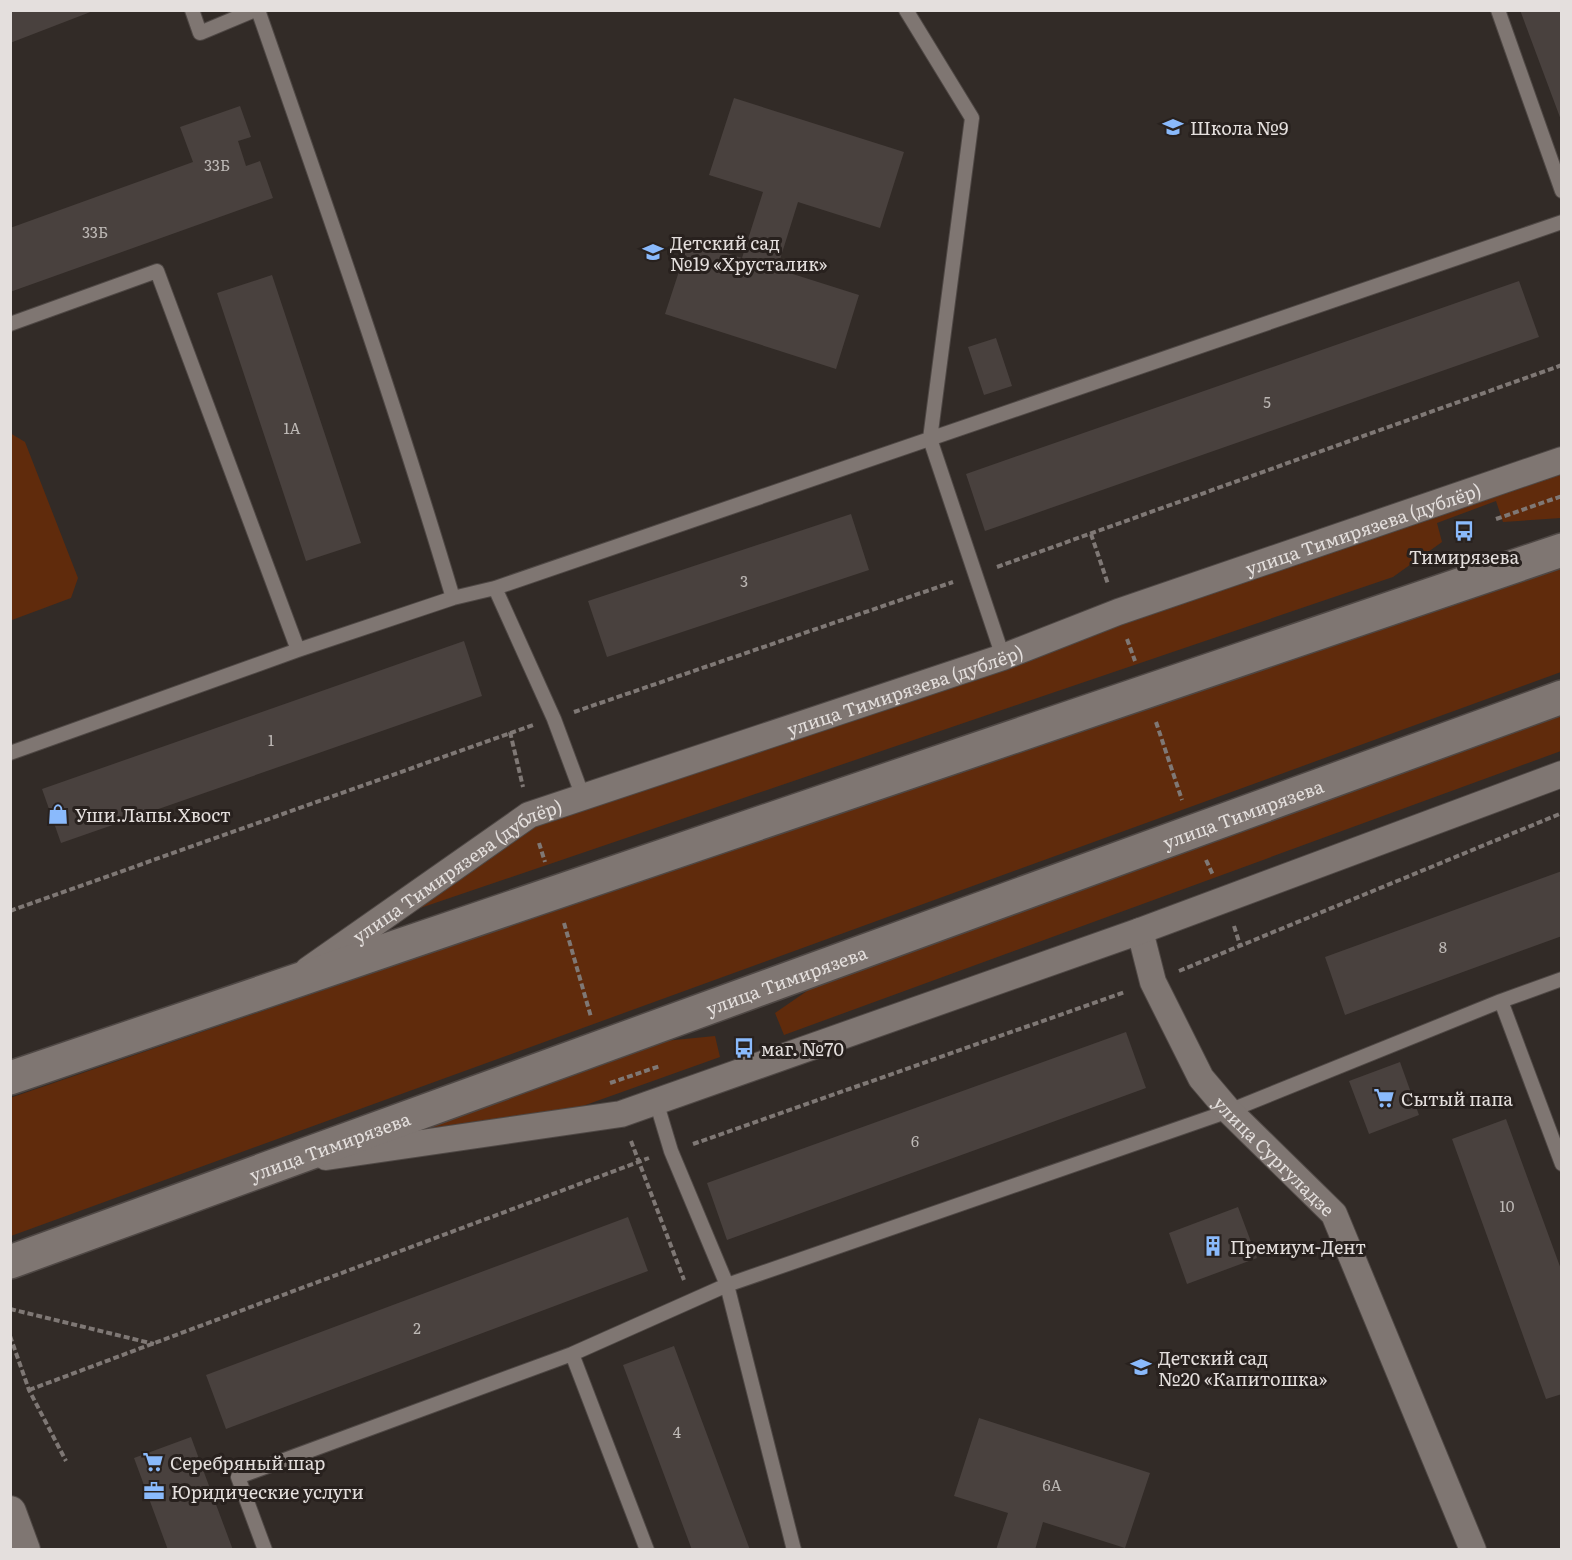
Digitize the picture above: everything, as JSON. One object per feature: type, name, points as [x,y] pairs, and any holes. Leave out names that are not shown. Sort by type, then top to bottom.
[{"type":"main road","points":[[10,1078],[284,987],[1562,550]]},
{"type":"main road","name":"улица Тимирязева","points":[[10,1262],[1562,697]]},
{"type":"street","name":"улица Тимирязева (дублёр)","points":[[284,987],[529,815],[1003,657],[1118,612],[1562,460]]},
{"type":"street","points":[[278,1164],[621,1114],[1140,930],[1562,774]]},
{"type":"street","name":"улица Сургуладзе","points":[[1140,930],[1153,982],[1201,1078],[1229,1111],[1334,1214],[1473,1550]]},
{"type":"street","points":[[10,1512],[24,1550]]},
{"type":"lane","points":[[192,10],[200,33],[256,10],[362,309],[453,598]]},
{"type":"lane","points":[[906,10],[972,118],[930,439],[1003,657]]},
{"type":"lane","points":[[1498,10],[1562,191]]},
{"type":"lane","points":[[10,753],[298,650],[453,598],[495,588],[1562,222]]},
{"type":"lane","points":[[10,324],[157,272],[298,650]]},
{"type":"lane","points":[[495,588],[554,719],[583,797]]},
{"type":"lane","points":[[265,1550],[238,1477],[572,1353],[728,1285],[1229,1111],[1501,1001],[1562,979]]},
{"type":"lane","points":[[1501,1001],[1562,1164]]},
{"type":"lane","points":[[656,1101],[671,1151],[728,1285],[795,1550]]},
{"type":"lane","points":[[572,1353],[647,1550]]},
{"type":"path","points":[[10,911],[554,719],[1091,534],[1562,365]]},
{"type":"path","points":[[1496,519],[1562,496]]},
{"type":"path","points":[[1091,534],[1193,831],[1224,899],[1240,945]]},
{"type":"path","points":[[29,1390],[638,1161],[1153,982],[1562,813]]},
{"type":"path","points":[[10,1309],[154,1344]]},
{"type":"path","points":[[10,1336],[29,1390],[66,1461]]},
{"type":"shaded area","points":[[10,433],[25,442],[78,578],[71,598],[12,620]]},
{"type":"shaded area","points":[[1561,471],[1561,518],[1503,522],[1496,501],[1437,523],[1442,542],[1393,577],[382,921],[517,827]]},
{"type":"shaded area","points":[[1561,564],[1561,672],[11,1236],[10,1098]]},
{"type":"shaded area","points":[[1561,708],[1561,751],[784,1035],[775,1013],[823,980]]},
{"type":"shaded area","points":[[715,1036],[720,1057],[580,1107],[408,1131],[634,1044]]},
{"type":"building","points":[[10,10],[93,10],[93,11],[10,43]]},
{"type":"building","points":[[1520,10],[1562,10],[1562,120],[1561,120]]},
{"type":"building","points":[[734,98],[904,152],[880,228],[798,202],[777,269],[859,295],[836,369],[665,314],[689,241],[742,258],[763,192],[709,175]]},
{"type":"building","points":[[240,106],[251,137],[238,141],[246,166],[260,161],[273,198],[10,292],[10,228],[193,162],[180,127]]},
{"type":"building","points":[[272,275],[361,543],[306,561],[217,293]]},
{"type":"building","points":[[1519,281],[1539,337],[985,531],[966,474]]},
{"type":"building","points":[[996,338],[1012,386],[984,395],[968,347]]},
{"type":"building","points":[[851,514],[869,570],[607,657],[588,601]]},
{"type":"building","points":[[464,641],[482,696],[61,843],[42,789]]},
{"type":"building","points":[[1562,871],[1562,936],[1345,1015],[1325,957]]},
{"type":"building","points":[[1126,1032],[1146,1088],[727,1240],[707,1183]]},
{"type":"building","name":"Сытый папа","points":[[1400,1062],[1419,1115],[1369,1134],[1349,1081]]},
{"type":"building","points":[[1506,1119],[1562,1272],[1562,1394],[1546,1399],[1452,1139]]},
{"type":"building","name":"Премиум-Дент","points":[[1238,1207],[1257,1258],[1187,1284],[1169,1233]]},
{"type":"building","points":[[628,1217],[648,1271],[226,1429],[206,1375]]},
{"type":"building","points":[[674,1346],[750,1550],[692,1550],[623,1365]]},
{"type":"building","points":[[979,1418],[1150,1473],[1125,1548],[1043,1522],[1035,1550],[996,1550],[1008,1513],[954,1496]]},
{"type":"building","points":[[191,1437],[233,1550],[168,1550],[134,1458]]},
{"type":"place","name":"Школа №9","points":[[1173,127]]},
{"type":"place","name":"Детский сад №19 «Хрусталик»","points":[[653,252]]},
{"type":"place","name":"Тимирязева","points":[[1464,531]]},
{"type":"place","name":"Уши.Лапы.Хвост","points":[[58,814]]},
{"type":"place","name":"маг. №70","points":[[744,1048]]},
{"type":"place","name":"Сытый папа","points":[[1384,1098]]},
{"type":"place","name":"Премиум-Дент","points":[[1213,1246]]},
{"type":"place","name":"Детский сад №20 «Капитошка»","points":[[1141,1367]]},
{"type":"place","name":"Серебряный шар","points":[[153,1462]]},
{"type":"place","name":"Юридические услуги","points":[[154,1491]]}]
